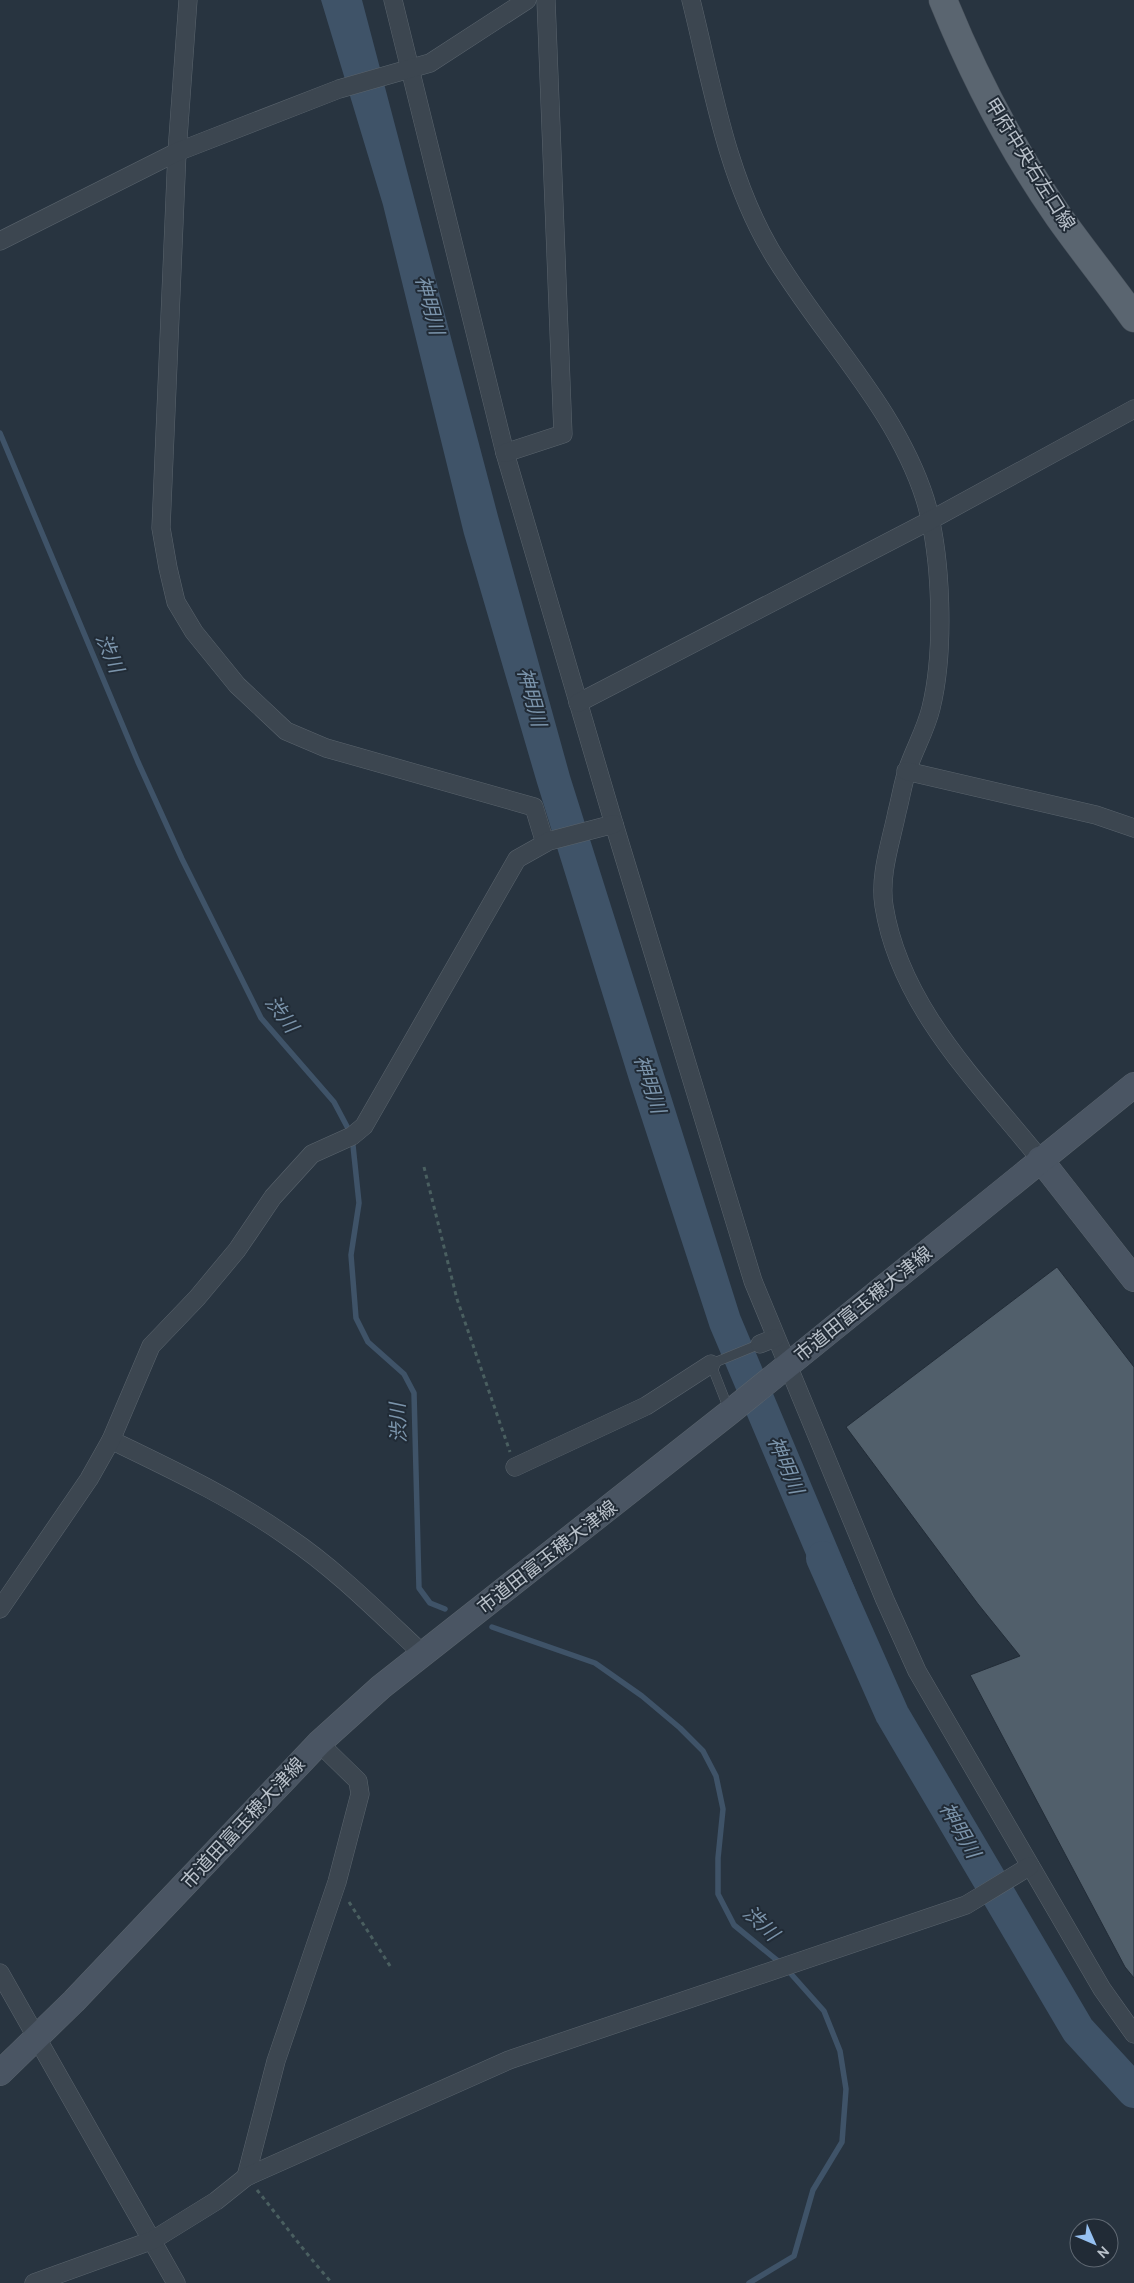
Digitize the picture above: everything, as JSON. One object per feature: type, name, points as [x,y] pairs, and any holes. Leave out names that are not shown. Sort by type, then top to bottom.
[{"type":"main road","name":"甲府中央右左口線","points":[[943,0],[965,54],[1012,141],[1059,216],[1134,318]]},
{"type":"street","points":[[188,0],[177,152],[161,528],[176,602],[194,632],[237,685],[286,731],[326,748],[534,807],[547,842]]},
{"type":"street","points":[[393,0],[402,73],[505,453],[578,703],[607,826],[753,1282],[768,1341],[917,1671],[1025,1870],[1134,2034]]},
{"type":"street","points":[[0,241],[177,152],[339,89],[402,73],[430,63],[527,0]]},
{"type":"street","points":[[505,453],[563,434],[546,0]]},
{"type":"street","points":[[692,0],[724,136],[742,195],[768,247],[799,297],[886,417],[910,461],[925,501],[930,521],[937,558],[938,666],[931,710],[906,771],[884,880],[884,903],[900,963],[915,995],[935,1028],[1134,1279]]},
{"type":"street","points":[[578,703],[930,521],[1134,409]]},
{"type":"street","points":[[906,771],[1096,814],[1134,828]]},
{"type":"street","points":[[0,1609],[89,1479],[111,1440],[151,1346],[237,1250],[273,1197],[312,1154],[352,1136],[364,1126],[517,859],[547,842],[607,826]]},
{"type":"street","name":"市道田富玉穂大津線","points":[[0,2073],[37,2038],[319,1743],[381,1687],[781,1371],[1040,1159],[1134,1085]]},
{"type":"street","points":[[515,1467],[646,1406],[715,1362]]},
{"type":"street","points":[[111,1440],[205,1486],[289,1537],[357,1592],[423,1654]]},
{"type":"street","points":[[246,2177],[276,2061],[337,1882],[360,1794],[358,1781],[319,1743]]},
{"type":"street","points":[[34,2283],[153,2240],[216,2201],[246,2177],[509,2060],[966,1905],[1025,1870]]},
{"type":"street","points":[[0,1973],[176,2283]]},
{"type":"lane","points":[[732,1410],[715,1362],[768,1341]]},
{"type":"path","points":[[424,1167],[457,1300],[515,1467]]},
{"type":"path","points":[[337,1882],[392,1969]]},
{"type":"path","points":[[246,2177],[285,2223],[301,2248],[332,2283]]},
{"type":"water","points":[[321,0],[362,0],[498,516],[570,776],[740,1315],[857,1593],[829,1609],[710,1328],[630,1083],[537,783],[464,534],[383,205]]},
{"type":"building","points":[[1057,1267],[1134,1367],[1134,1978],[1125,1967],[970,1675],[1020,1656],[978,1604],[846,1427]]},
{"type":"waterway","name":"渋川","points":[[0,433],[138,762],[182,859],[261,1018],[334,1102],[352,1136],[359,1203],[351,1255],[356,1318],[368,1342],[404,1374],[414,1393],[419,1588],[430,1603],[445,1609]]},
{"type":"waterway","name":"神明川","points":[[823,1558],[892,1714],[1078,2030],[1134,2091]]},
{"type":"waterway","name":"渋川","points":[[492,1627],[595,1663],[642,1696],[680,1728],[703,1751],[716,1776],[723,1809],[718,1858],[718,1894],[734,1925],[784,1966],[824,2011],[840,2051],[846,2089],[842,2142],[813,2190],[794,2256],[749,2283]]}]
